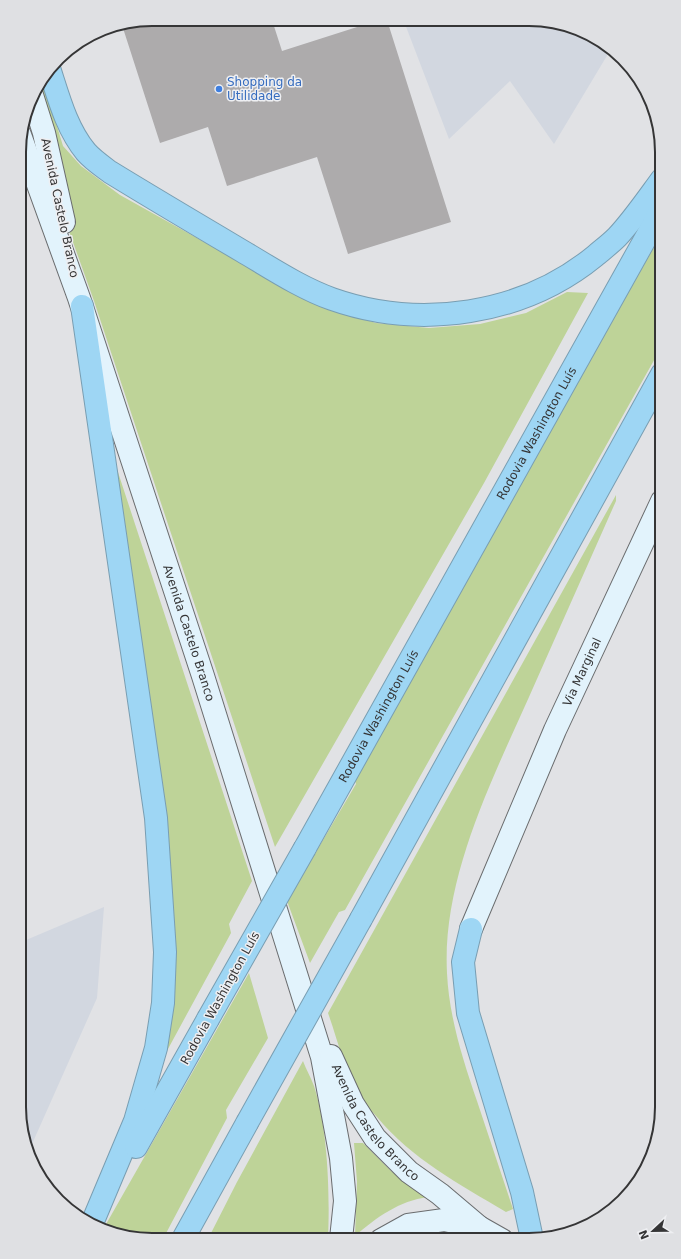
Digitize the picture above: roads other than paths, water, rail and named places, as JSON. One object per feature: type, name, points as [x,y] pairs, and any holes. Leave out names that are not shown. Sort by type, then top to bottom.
[{"type":"highway","points":[[52,76],[72,132],[87,153],[110,172],[295,281],[332,299],[377,311],[422,315],[472,312],[509,302],[547,287],[581,267],[616,238],[655,188]]},
{"type":"highway","name":"Rodovia Washington Luís","points":[[96,1219],[655,221]]},
{"type":"highway","points":[[81,302],[156,818],[165,952],[163,1004],[156,1048],[135,1121],[95,1219]]},
{"type":"highway","points":[[186,1233],[655,387]]},
{"type":"highway","points":[[470,929],[463,962],[468,1013],[522,1192],[531,1233]]},
{"type":"main road","name":"Avenida Castelo Branco","points":[[35,106],[51,162],[81,302]]},
{"type":"main road","name":"Avenida Castelo Branco","points":[[26,152],[81,302],[203,676],[322,1057],[341,1158],[345,1201],[342,1233]]},
{"type":"main road","name":"Via Marginal","points":[[470,929],[555,730],[655,516]]},
{"type":"main road","name":"Avenida Castelo Branco","points":[[295,970],[353,1104],[375,1138],[409,1172],[440,1194],[479,1227]]},
{"type":"main road","points":[[394,1233],[408,1225],[444,1220],[479,1227],[490,1233]]},
{"type":"place","name":"Shopping da Utilidade","points":[[219,89]]}]
